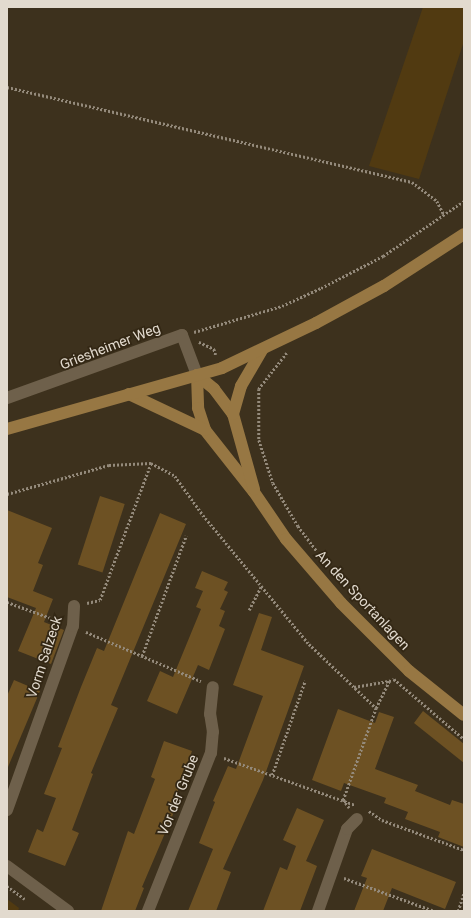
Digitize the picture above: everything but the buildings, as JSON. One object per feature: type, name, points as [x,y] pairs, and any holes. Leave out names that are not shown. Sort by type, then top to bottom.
[{"type":"main road","points":[[7,430],[197,375],[262,350],[384,286],[464,234]]},
{"type":"main road","points":[[233,414],[241,386],[262,350]]},
{"type":"main road","points":[[197,375],[214,389],[233,414],[254,492]]},
{"type":"main road","points":[[197,375],[198,408],[205,430]]},
{"type":"main road","points":[[129,394],[205,430]]},
{"type":"main road","name":"An den Sportanlagen","points":[[205,430],[254,492],[286,539],[341,603],[409,671],[464,715]]},
{"type":"street","name":"Griesheimer Weg","points":[[7,398],[182,335],[197,375]]},
{"type":"street","name":"Vorm Salzeck","points":[[7,810],[73,626],[74,606]]},
{"type":"street","name":"Vor der Grube","points":[[148,911],[211,753],[213,732],[210,714],[213,687]]},
{"type":"street","points":[[318,911],[347,829],[357,819]]},
{"type":"street","points":[[7,866],[68,911]]},
{"type":"path","points":[[7,87],[412,182],[437,200],[444,215]]},
{"type":"path","points":[[182,335],[282,306],[383,256],[464,200]]},
{"type":"path","points":[[291,349],[259,389],[259,440],[273,483],[298,526],[321,556]]},
{"type":"path","points":[[7,494],[109,465],[151,463],[175,476],[203,516],[309,644],[376,708]]},
{"type":"path","name":"Vorm Salzeck","points":[[74,606],[100,600],[151,463]]},
{"type":"path","points":[[142,656],[186,536]]},
{"type":"path","points":[[249,610],[261,586]]},
{"type":"path","points":[[7,602],[73,626],[213,687]]},
{"type":"path","points":[[354,687],[394,679],[464,739]]},
{"type":"path","points":[[272,775],[305,681]]},
{"type":"path","points":[[343,800],[376,708],[389,681]]},
{"type":"path","points":[[211,753],[361,807]]},
{"type":"path","points":[[343,800],[357,819]]},
{"type":"path","points":[[367,810],[382,820],[464,850]]},
{"type":"path","points":[[331,874],[434,911]]},
{"type":"path","points":[[458,911],[464,893]]},
{"type":"shaded area","points":[[423,7],[464,7],[464,41],[419,179],[369,166]]},
{"type":"shaded area","points":[[7,899],[19,908],[18,911],[7,911]]}]
